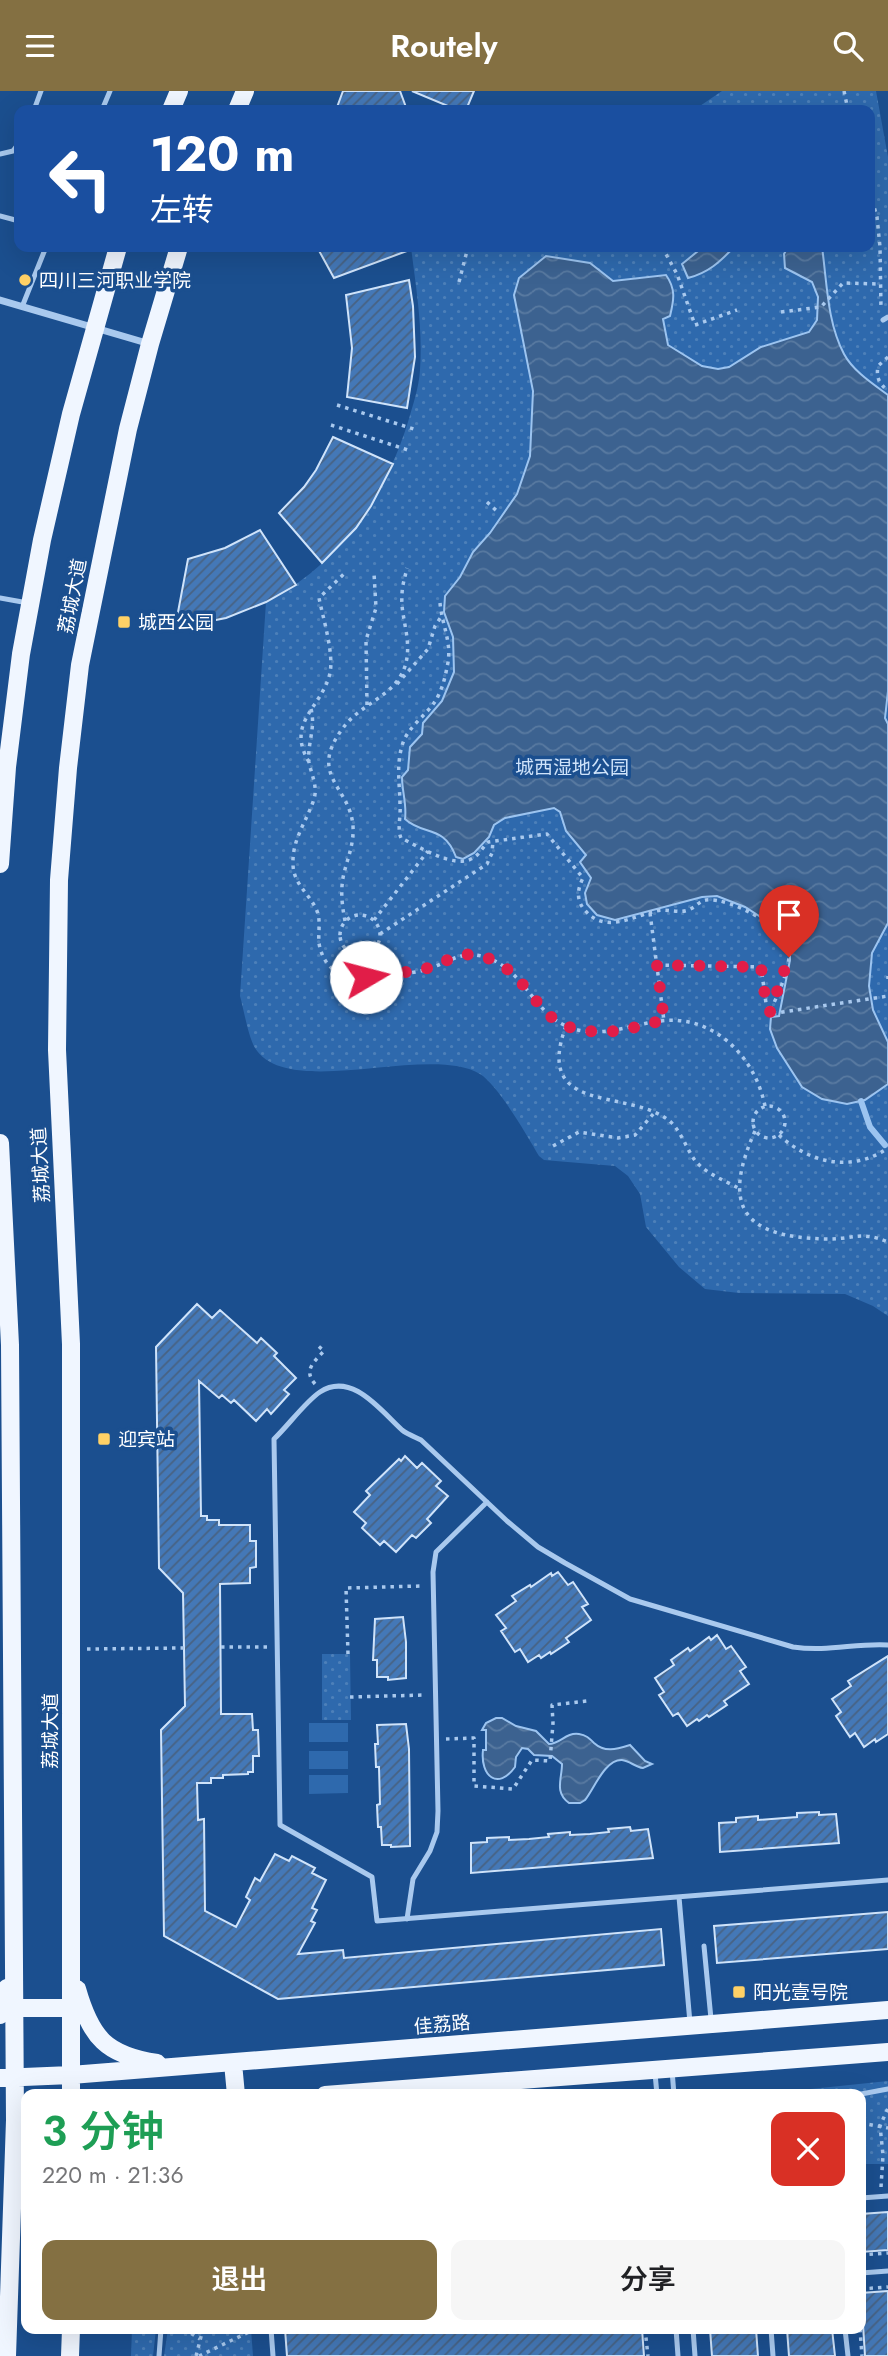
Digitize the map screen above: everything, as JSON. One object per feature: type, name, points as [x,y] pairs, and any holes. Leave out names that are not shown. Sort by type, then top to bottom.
[{"type":"main road","name":"荔城大道","points":[[0,864],[7,767],[30,603],[71,414],[117,252]]},
{"type":"main road","name":"荔城大道","points":[[71,2089],[71,1344],[57,1050],[59,880],[80,664],[122,454],[150,344],[178,252]]},
{"type":"main road","name":"荔城大道","points":[[0,1143],[10,1345],[13,1954],[7,2012],[7,2077],[14,2120],[13,2225],[7,2356]]},
{"type":"main road","points":[[71,1966],[89,2023],[103,2043],[118,2053],[181,2067]]},
{"type":"main road","points":[[7,2012],[71,2008]]},
{"type":"main road","name":"佳荔路","points":[[7,2077],[181,2067],[888,2010]]},
{"type":"main road","points":[[406,2089],[888,2052]]},
{"type":"main road","points":[[233,2063],[235,2089]]},
{"type":"main road","points":[[70,2356],[71,2334]]},
{"type":"street","points":[[0,300],[150,344]]},
{"type":"lane","points":[[22,307],[44,252]]},
{"type":"lane","points":[[0,598],[30,603]]},
{"type":"lane","points":[[888,1645],[825,1650],[793,1647],[630,1599],[538,1547],[421,1440],[404,1431],[364,1394],[352,1388],[336,1387],[321,1391],[274,1440],[281,1825],[372,1877],[377,1921],[888,1880]]},
{"type":"lane","points":[[407,1919],[413,1879],[430,1851],[437,1832],[433,1586],[436,1552],[486,1501]]},
{"type":"lane","points":[[679,1897],[690,2025]]},
{"type":"lane","points":[[705,1946],[712,2023]]},
{"type":"lane","points":[[659,2089],[664,2070]]},
{"type":"lane","points":[[664,2070],[672,2089]]},
{"type":"lane","points":[[866,2093],[888,2089]]},
{"type":"lane","points":[[866,2197],[888,2196]]},
{"type":"lane","points":[[866,2273],[888,2271]]},
{"type":"lane","points":[[159,2356],[161,2334]]},
{"type":"lane","points":[[271,2334],[273,2356]]},
{"type":"lane","points":[[676,2334],[678,2356]]},
{"type":"lane","points":[[693,2334],[695,2356]]},
{"type":"lane","points":[[771,2334],[773,2356]]},
{"type":"lane","points":[[846,2334],[848,2356]]},
{"type":"path","points":[[875,210],[879,303],[886,319]]},
{"type":"path","points":[[459,282],[466,252]]},
{"type":"path","points":[[665,252],[677,274],[695,325],[737,310]]},
{"type":"path","points":[[781,311],[821,307],[843,283],[880,284]]},
{"type":"path","points":[[888,357],[877,366],[876,375],[880,385],[888,391]]},
{"type":"path","points":[[337,405],[417,430]]},
{"type":"path","points":[[331,425],[411,450]]},
{"type":"path","points":[[487,502],[499,513]]},
{"type":"path","points":[[393,688],[404,668],[408,633],[401,596],[407,568]]},
{"type":"path","points":[[346,572],[319,598],[330,673],[302,724],[303,752],[314,779],[315,796],[294,845],[292,866],[296,880],[318,914],[319,944],[324,961],[336,972],[352,978],[366,977],[383,967]]},
{"type":"path","points":[[367,705],[366,640],[376,608],[374,573]]},
{"type":"path","points":[[440,603],[441,617],[449,638],[448,664],[435,701],[402,744],[397,783],[401,838],[454,863],[475,857],[488,842],[547,834],[583,878],[578,889],[580,903],[587,913],[599,921],[612,924],[666,909],[688,911],[704,900],[719,900],[737,907],[773,927],[787,945],[789,957],[770,1012]]},
{"type":"path","points":[[345,921],[359,915],[374,920],[380,934],[379,941],[369,952],[362,955],[347,950],[340,936],[345,921],[341,898],[352,848],[353,829],[351,814],[331,779],[331,747],[344,726],[367,705],[393,688],[428,649],[441,617]]},
{"type":"path","points":[[309,762],[314,721],[311,709]]},
{"type":"path","points":[[380,934],[486,864],[494,841]]},
{"type":"path","points":[[374,920],[428,851]]},
{"type":"path","points":[[650,913],[664,1021]]},
{"type":"path","points":[[369,952],[383,967],[394,972],[413,972],[437,966],[458,956],[474,954],[493,960],[513,973],[551,1016],[566,1027],[600,1032],[664,1021],[698,1026],[719,1035],[742,1054],[757,1078],[765,1106]]},
{"type":"path","points":[[657,965],[761,967],[766,1003],[770,1012]]},
{"type":"path","points":[[770,1012],[887,997]]},
{"type":"path","points":[[566,1027],[559,1045],[558,1062],[568,1082],[585,1095],[656,1112],[671,1122],[696,1161],[712,1174],[738,1188]]},
{"type":"path","points":[[765,1106],[775,1107],[784,1117],[783,1130],[779,1135],[766,1138],[755,1131],[752,1125],[754,1114],[765,1106]]},
{"type":"path","points":[[553,1146],[579,1132],[618,1138],[635,1135],[656,1112]]},
{"type":"path","points":[[755,1131],[739,1172],[738,1188],[742,1207],[753,1220],[776,1232],[799,1237],[829,1239],[852,1235],[874,1236],[888,1242]]},
{"type":"path","points":[[779,1135],[801,1152],[827,1161],[855,1162],[888,1148]]},
{"type":"path","points":[[316,1344],[324,1351],[309,1371],[310,1378],[321,1391]]},
{"type":"path","points":[[348,1654],[346,1588],[433,1586]]},
{"type":"path","points":[[221,1647],[278,1646]]},
{"type":"path","points":[[71,1650],[184,1648]]},
{"type":"path","points":[[351,1697],[436,1695]]},
{"type":"path","points":[[437,1740],[474,1738],[474,1786],[513,1789],[532,1760],[551,1761],[552,1705],[587,1701]]},
{"type":"path","points":[[880,2196],[883,2155],[880,2126],[888,2108]]},
{"type":"path","points":[[866,2124],[888,2128]]},
{"type":"path","points":[[866,2255],[888,2253]]},
{"type":"path","points":[[866,2289],[888,2287]]},
{"type":"path","points":[[192,2334],[201,2339]]},
{"type":"path","points":[[197,2356],[202,2334]]},
{"type":"path","points":[[197,2356],[247,2334]]},
{"type":"path","points":[[646,2334],[648,2356]]},
{"type":"path","points":[[860,2334],[862,2356]]},
{"type":"green space","name":"城西湿地公园","points":[[722,91],[876,91],[888,157],[888,1316],[845,1294],[739,1293],[705,1289],[679,1267],[646,1227],[640,1194],[628,1176],[615,1166],[544,1160],[504,1100],[480,1074],[457,1066],[428,1064],[327,1071],[297,1070],[272,1063],[255,1048],[240,996],[266,602],[292,587],[337,549],[372,502],[398,450],[414,403],[420,370],[420,323],[412,252],[875,252],[875,105],[701,105]]},
{"type":"green space","points":[[322,1654],[350,1654],[351,1720],[322,1720]]},
{"type":"green space","points":[[309,1723],[348,1723],[348,1742],[309,1742]]},
{"type":"green space","points":[[309,1751],[348,1751],[348,1769],[309,1769]]},
{"type":"green space","points":[[309,1775],[348,1775],[348,1793],[309,1794]]},
{"type":"green space","points":[[888,2081],[888,2164],[866,2164],[866,2089],[810,2089]]},
{"type":"green space","points":[[132,2334],[155,2334],[153,2356],[131,2356]]},
{"type":"green space","points":[[167,2334],[251,2334],[253,2356],[164,2356]]},
{"type":"water","points":[[697,252],[729,252],[702,273],[688,278],[682,264]]},
{"type":"water","points":[[823,252],[828,302],[838,342],[853,366],[888,395],[888,691],[885,718],[888,724],[888,923],[872,953],[869,986],[873,1010],[888,1042],[888,1084],[865,1100],[847,1104],[822,1099],[802,1087],[777,1048],[770,1029],[771,1017],[779,1016],[790,960],[790,946],[778,928],[745,907],[717,896],[702,897],[615,920],[597,915],[587,904],[585,893],[591,878],[580,862],[586,855],[566,831],[560,812],[554,808],[505,818],[494,825],[489,837],[474,853],[463,859],[456,857],[446,840],[439,835],[405,819],[402,782],[402,777],[408,770],[410,747],[422,734],[423,723],[442,701],[454,672],[453,637],[444,612],[445,596],[460,577],[473,552],[517,494],[530,456],[533,391],[514,295],[519,278],[546,256],[590,263],[613,281],[666,275],[673,295],[670,316],[663,319],[668,345],[702,366],[718,369],[729,367],[761,347],[809,332],[817,320],[818,297],[812,282],[785,268],[784,254]]},
{"type":"water","points":[[496,1718],[536,1731],[549,1744],[579,1734],[607,1749],[630,1745],[645,1761],[652,1764],[643,1768],[622,1760],[616,1761],[605,1769],[585,1800],[569,1803],[560,1790],[562,1764],[552,1756],[534,1755],[528,1749],[522,1748],[516,1757],[515,1767],[509,1774],[497,1779],[487,1773],[483,1759],[486,1730],[482,1730],[486,1723]]},
{"type":"building","points":[[343,91],[400,91],[405,105],[338,105]]},
{"type":"building","points":[[412,91],[474,91],[468,105],[446,105]]},
{"type":"building","points":[[320,252],[404,252],[334,278]]},
{"type":"building","points":[[409,280],[415,357],[407,408],[347,397],[352,348],[346,295]]},
{"type":"building","points":[[333,437],[393,464],[356,528],[322,563],[279,513],[304,487]]},
{"type":"building","points":[[260,530],[296,585],[266,602],[226,618],[175,628],[188,559],[225,548]]},
{"type":"building","points":[[197,1304],[212,1318],[220,1310],[257,1343],[261,1338],[277,1353],[274,1356],[296,1378],[284,1390],[289,1394],[271,1414],[267,1409],[256,1421],[234,1400],[231,1403],[222,1395],[219,1398],[199,1381],[201,1516],[207,1516],[207,1520],[219,1520],[219,1525],[250,1525],[250,1541],[256,1541],[256,1567],[250,1568],[250,1583],[220,1584],[221,1714],[252,1714],[253,1730],[258,1730],[259,1756],[253,1756],[253,1772],[223,1775],[223,1778],[211,1778],[211,1783],[197,1783],[198,1820],[204,1819],[205,1911],[236,1927],[250,1900],[246,1897],[255,1878],[260,1881],[275,1854],[289,1861],[292,1856],[315,1868],[312,1873],[326,1880],[312,1908],[317,1910],[311,1921],[315,1923],[298,1954],[343,1950],[344,1958],[661,1929],[664,1965],[278,1999],[164,1936],[161,1730],[185,1706],[183,1593],[159,1568],[156,1347]]},
{"type":"building","points":[[405,1456],[417,1468],[422,1463],[441,1481],[436,1486],[448,1496],[427,1519],[431,1523],[416,1538],[412,1535],[396,1552],[384,1541],[380,1545],[362,1528],[366,1523],[354,1512],[370,1495],[366,1491]]},
{"type":"building","points":[[558,1572],[568,1585],[573,1582],[588,1604],[582,1607],[591,1620],[566,1638],[569,1642],[551,1654],[550,1652],[541,1658],[539,1655],[528,1662],[520,1649],[515,1652],[501,1631],[506,1628],[496,1615],[516,1601],[512,1596],[551,1573],[552,1576]]},
{"type":"building","points":[[403,1617],[406,1678],[388,1680],[388,1677],[377,1677],[377,1660],[373,1660],[375,1619]]},
{"type":"building","points":[[717,1635],[726,1649],[731,1646],[746,1667],[740,1671],[749,1684],[724,1701],[727,1705],[709,1717],[707,1715],[699,1721],[697,1719],[687,1726],[678,1713],[673,1716],[659,1695],[664,1692],[655,1678],[674,1665],[671,1660],[688,1648],[690,1651],[709,1637],[711,1640]]},
{"type":"building","points":[[888,1656],[888,1734],[864,1747],[855,1733],[850,1737],[836,1716],[841,1712],[832,1699],[851,1686],[848,1681]]},
{"type":"building","points":[[406,1724],[409,1749],[410,1846],[391,1847],[382,1845],[381,1827],[378,1827],[377,1805],[380,1804],[375,1744],[378,1744],[377,1725]]},
{"type":"building","points":[[819,1812],[819,1815],[836,1814],[839,1843],[720,1852],[719,1823],[736,1822],[736,1818],[758,1816],[758,1820]]},
{"type":"building","points":[[630,1827],[631,1831],[648,1829],[653,1858],[471,1873],[471,1843],[487,1842],[487,1838],[529,1839],[549,1837],[548,1834],[590,1834]]},
{"type":"building","points":[[888,1912],[888,1949],[717,1963],[714,1926]]},
{"type":"building","points":[[888,2212],[888,2250],[866,2252],[866,2214]]},
{"type":"building","points":[[888,2291],[888,2356],[865,2356],[866,2293]]},
{"type":"building","points":[[285,2334],[642,2334],[644,2356],[287,2356]]},
{"type":"building","points":[[710,2334],[756,2334],[758,2356],[712,2356]]},
{"type":"building","points":[[787,2334],[833,2334],[835,2356],[789,2356]]},
{"type":"waterway","points":[[861,1101],[870,1127],[885,1145]]},
{"type":"place","name":"四川三河职业学院","points":[[25,280]]},
{"type":"place","name":"城西公园","points":[[124,622]]},
{"type":"place","name":"迎宾站","points":[[104,1439]]},
{"type":"place","name":"阳光壹号院","points":[[739,1992]]},
{"type":"route","points":[[366,977],[383,967],[394,972],[413,972],[437,966],[458,956],[474,954],[493,960],[513,973],[551,1016],[566,1027],[600,1032],[664,1021],[657,965],[761,967],[766,1003],[770,1012],[789,957]]}]
